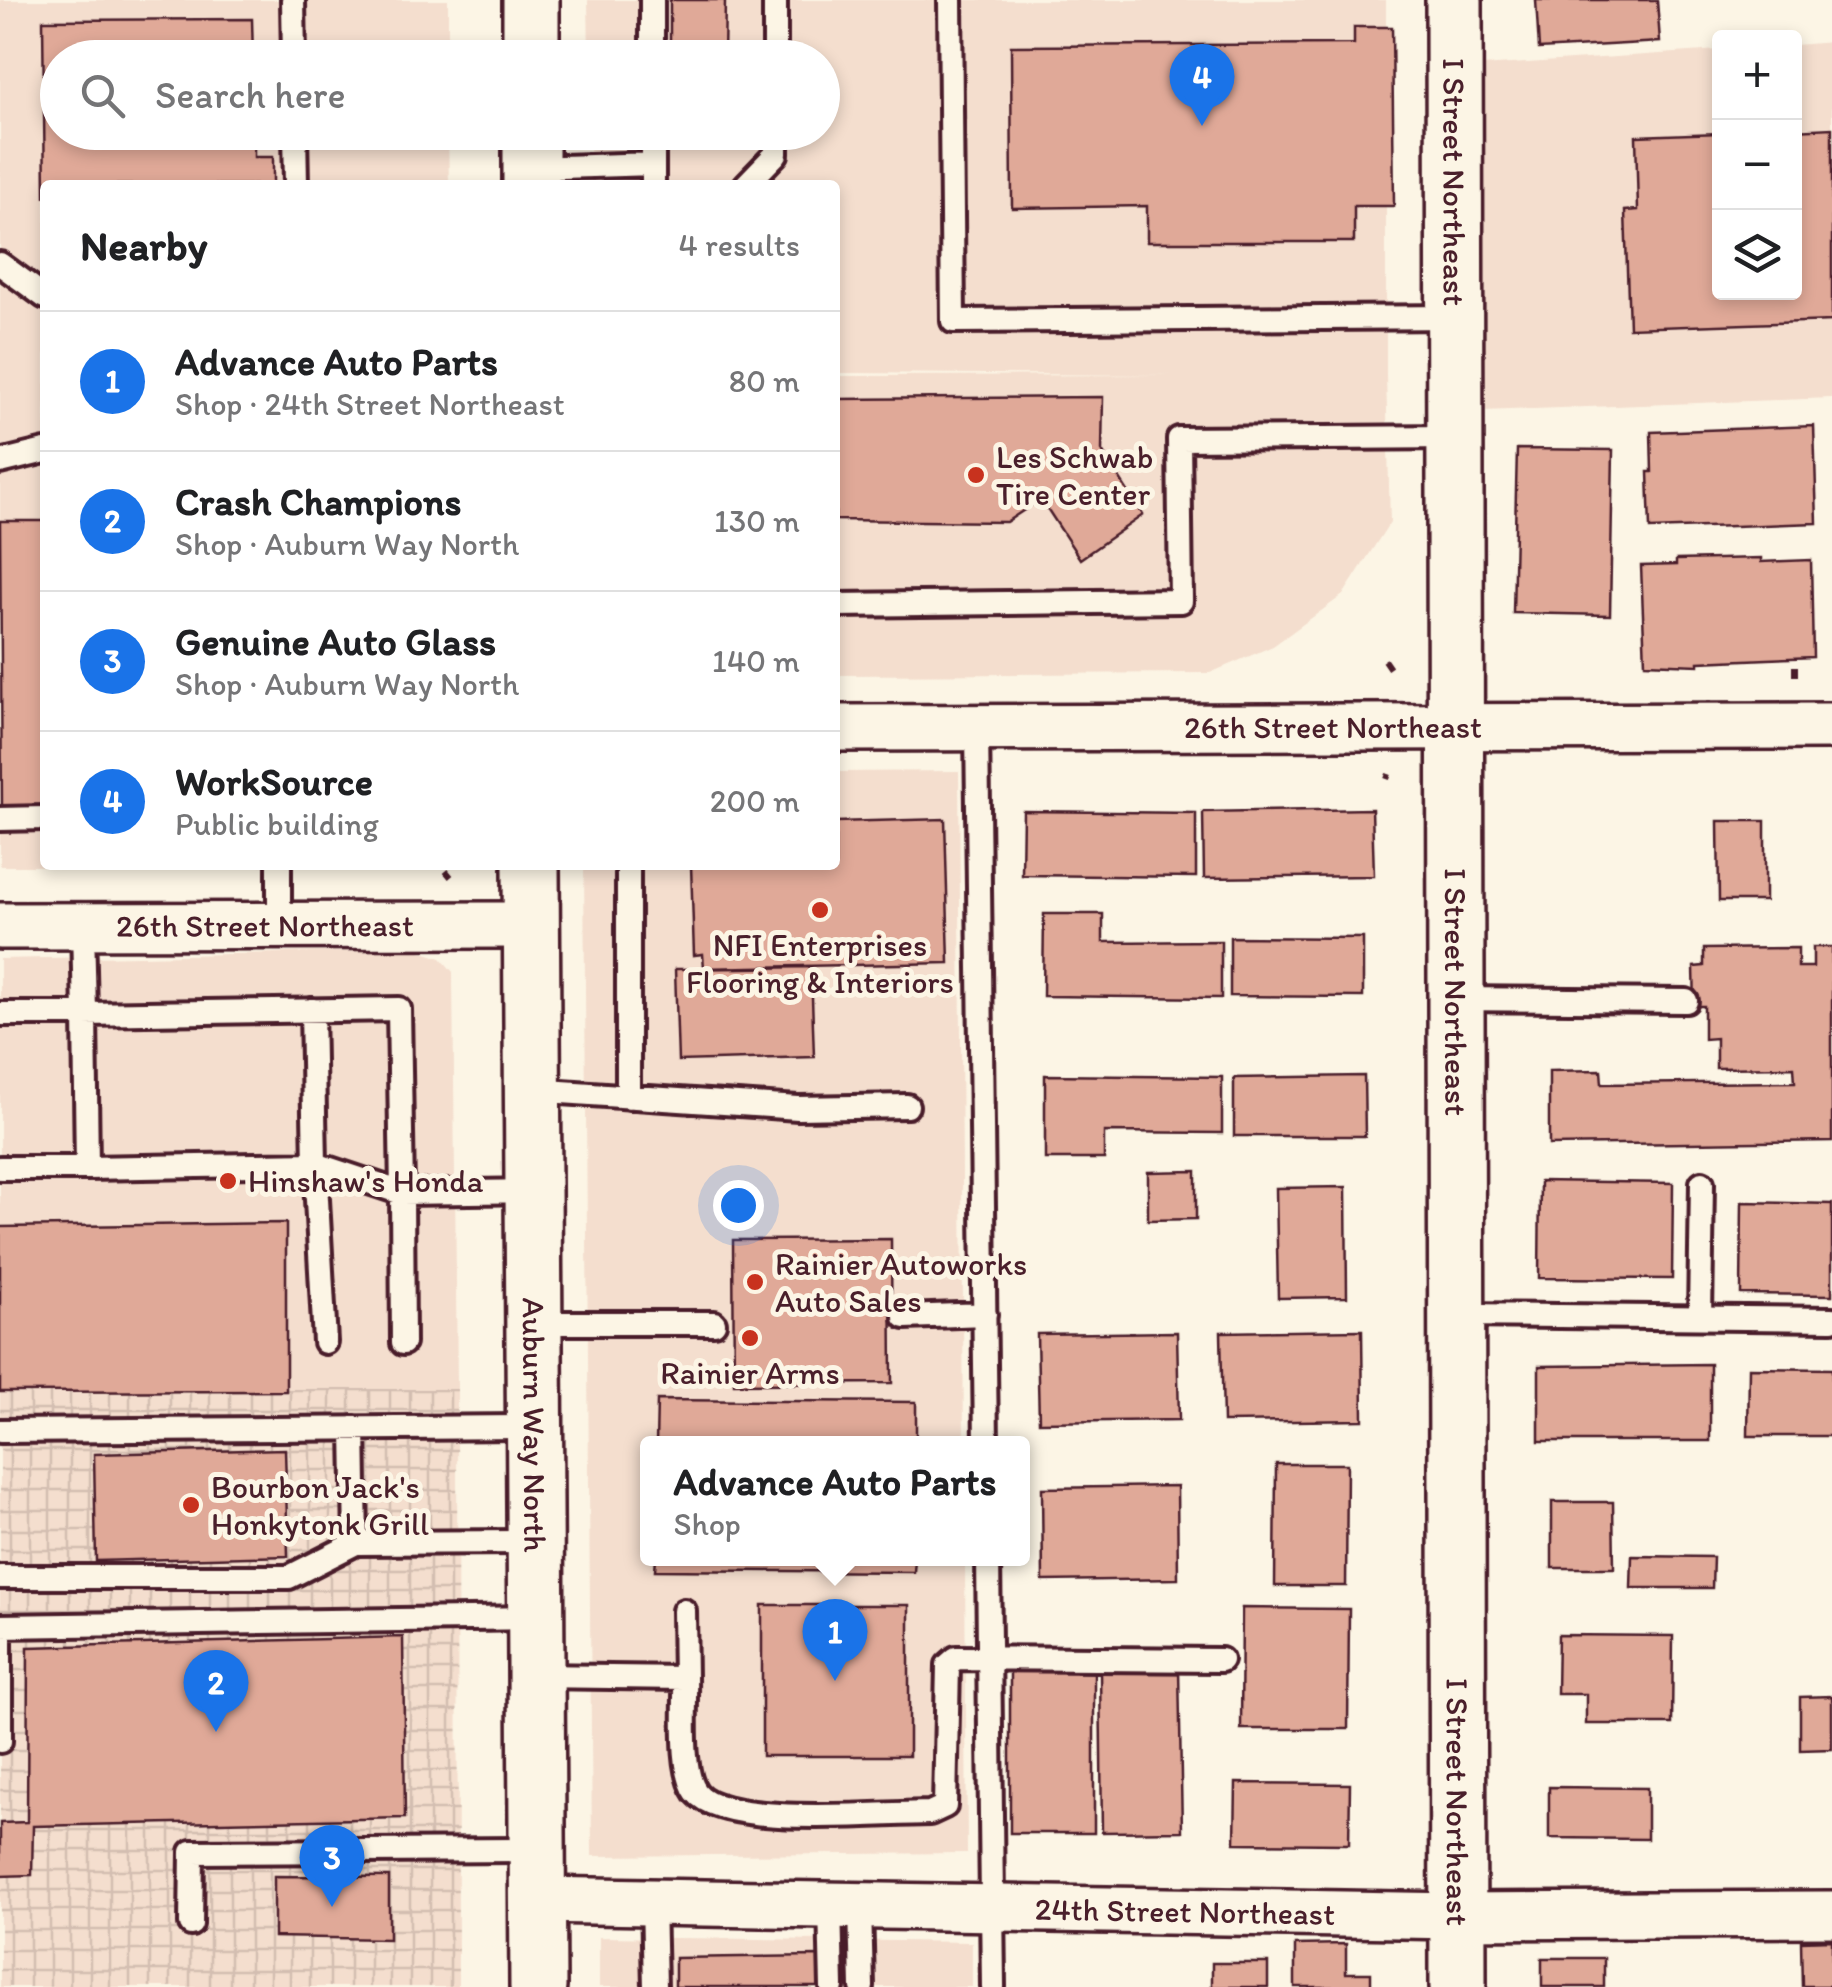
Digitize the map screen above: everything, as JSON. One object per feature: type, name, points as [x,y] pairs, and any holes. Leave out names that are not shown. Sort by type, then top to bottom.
[{"type":"street","points":[[531,0],[531,40]]},
{"type":"street","name":"I Street Northeast","points":[[1454,0],[1458,1987]]},
{"type":"street","name":"26th Street Northeast","points":[[840,728],[1832,726]]},
{"type":"street","name":"Auburn Way North","points":[[531,870],[538,1987]]},
{"type":"street","name":"26th Street Northeast","points":[[0,926],[532,925]]},
{"type":"street","name":"24th Street Northeast","points":[[537,1875],[653,1902],[1457,1916],[1832,1914]]},
{"type":"lane","points":[[293,0],[294,40]]},
{"type":"lane","points":[[652,0],[652,40]]},
{"type":"lane","points":[[775,0],[775,40]]},
{"type":"lane","points":[[950,0],[952,320],[1454,317]]},
{"type":"lane","points":[[296,150],[296,180]]},
{"type":"lane","points":[[751,180],[776,150]]},
{"type":"lane","points":[[531,162],[653,175]]},
{"type":"lane","points":[[0,264],[40,293]]},
{"type":"lane","points":[[840,604],[1181,601],[1179,440],[1454,437]]},
{"type":"lane","points":[[0,462],[40,452]]},
{"type":"lane","points":[[977,728],[986,1436]]},
{"type":"lane","points":[[0,819],[40,818]]},
{"type":"lane","points":[[279,870],[279,926]]},
{"type":"lane","points":[[628,870],[628,1096]]},
{"type":"lane","points":[[82,926],[88,1168]]},
{"type":"lane","points":[[1455,998],[1686,1000]]},
{"type":"lane","points":[[0,1014],[399,1009],[403,1343]]},
{"type":"lane","points":[[312,1010],[315,1164],[325,1342]]},
{"type":"lane","points":[[532,1090],[798,1108],[907,1106]]},
{"type":"lane","points":[[0,1168],[315,1164],[402,1193],[533,1191]]},
{"type":"lane","points":[[1700,1317],[1702,1183]]},
{"type":"lane","points":[[905,1317],[984,1314]]},
{"type":"lane","points":[[1456,1316],[1832,1319]]},
{"type":"lane","points":[[534,1323],[714,1323]]},
{"type":"lane","points":[[0,1430],[534,1427]]},
{"type":"lane","points":[[354,1428],[356,1544]]},
{"type":"lane","points":[[0,1577],[289,1577],[356,1544],[535,1542]]},
{"type":"lane","points":[[988,1566],[993,1987]]},
{"type":"lane","points":[[684,1611],[688,1775],[697,1794],[713,1806],[764,1815],[930,1812],[946,1806],[948,1665],[956,1658],[1221,1660]]},
{"type":"lane","points":[[0,1741],[0,1626],[536,1618]]},
{"type":"lane","points":[[536,1676],[685,1678]]},
{"type":"lane","points":[[192,1924],[192,1852],[537,1875]]},
{"type":"lane","points":[[653,1902],[655,1987]]},
{"type":"lane","points":[[832,1987],[845,1906]]},
{"type":"lane","points":[[845,1906],[862,1987]]},
{"type":"path","points":[[1384,660],[1393,673]]},
{"type":"shaded area","points":[[0,0],[448,0],[448,40],[40,40],[40,150],[448,150],[449,180],[40,180],[40,866],[0,866]]},
{"type":"shaded area","points":[[588,0],[1386,0],[1390,522],[1343,595],[1273,646],[1210,673],[840,675],[840,376],[1177,375],[840,373],[840,180],[591,180],[590,150],[840,150],[840,40],[589,40]]},
{"type":"shaded area","points":[[1832,42],[1832,398],[1482,411],[1482,66],[1712,50],[1712,300],[1802,300],[1802,44]]},
{"type":"shaded area","points":[[959,771],[964,1436],[640,1436],[640,1566],[965,1566],[967,1853],[592,1856],[584,870],[840,870],[840,772]]},
{"type":"shaded area","name":"Hinshaw's Honda","points":[[417,950],[441,958],[453,972],[457,1389],[0,1389],[0,959]]},
{"type":"shaded area","points":[[0,1389],[457,1389],[458,1987],[0,1987]]},
{"type":"shaded area","points":[[599,1937],[972,1942],[972,1987],[599,1987]]},
{"type":"building","points":[[670,0],[725,0],[724,40],[670,40]]},
{"type":"building","points":[[1536,0],[1657,0],[1660,42],[1539,49]]},
{"type":"building","points":[[252,19],[253,40],[43,40],[43,20]]},
{"type":"building","points":[[1354,27],[1392,27],[1394,206],[1354,206],[1354,242],[1147,242],[1147,206],[1012,208],[1011,46],[1354,44]]},
{"type":"building","points":[[1832,128],[1832,321],[1629,328],[1625,211],[1638,210],[1636,136],[1712,133],[1712,300],[1802,300],[1802,130]]},
{"type":"building","points":[[44,150],[254,150],[254,157],[273,157],[273,180],[45,180]]},
{"type":"building","name":"Les Schwab Tire Center","points":[[1103,397],[1102,451],[1143,515],[1080,559],[1041,499],[1006,522],[840,520],[840,399]]},
{"type":"building","points":[[1814,426],[1817,523],[1650,529],[1651,432]]},
{"type":"building","points":[[1517,449],[1613,450],[1610,615],[1513,613]]},
{"type":"building","points":[[0,521],[40,521],[40,806],[2,807]]},
{"type":"building","points":[[1761,558],[1761,562],[1811,560],[1813,657],[1699,665],[1645,663],[1641,566],[1676,565],[1676,560]]},
{"type":"building","points":[[1372,809],[1374,876],[1204,878],[1203,812]]},
{"type":"building","points":[[1023,811],[1196,813],[1196,877],[1022,875]]},
{"type":"building","name":"NFI Enterprises Flooring & Interiors","points":[[945,819],[949,963],[704,968],[703,954],[694,955],[691,870],[840,870],[840,822]]},
{"type":"building","points":[[1718,821],[1765,821],[1765,901],[1719,901]]},
{"type":"building","points":[[1044,914],[1103,914],[1103,942],[1221,941],[1221,998],[1043,996]]},
{"type":"building","points":[[1230,937],[1363,938],[1363,997],[1230,996]]},
{"type":"building","points":[[1813,947],[1832,947],[1832,1141],[1549,1145],[1549,1071],[1601,1070],[1602,1084],[1795,1082],[1794,1067],[1716,1068],[1716,1038],[1704,1039],[1704,1006],[1695,1006],[1694,967],[1704,966],[1704,949],[1798,948],[1798,967],[1813,967]]},
{"type":"building","points":[[811,967],[814,1057],[678,1061],[675,969]]},
{"type":"building","points":[[1045,1075],[1222,1077],[1222,1133],[1104,1132],[1104,1159],[1045,1159]]},
{"type":"building","points":[[1364,1076],[1365,1136],[1234,1136],[1234,1078]]},
{"type":"building","points":[[1196,1171],[1196,1219],[1148,1220],[1148,1172]]},
{"type":"building","points":[[1540,1181],[1673,1183],[1672,1279],[1539,1278]]},
{"type":"building","points":[[1346,1187],[1347,1297],[1278,1298],[1276,1188]]},
{"type":"building","points":[[1742,1202],[1832,1204],[1832,1295],[1741,1294]]},
{"type":"building","points":[[286,1223],[286,1391],[0,1392],[0,1227]]},
{"type":"building","points":[[891,1239],[892,1383],[734,1384],[733,1240]]},
{"type":"building","points":[[1362,1330],[1363,1420],[1223,1422],[1221,1332]]},
{"type":"building","points":[[1177,1332],[1179,1420],[1039,1422],[1037,1334]]},
{"type":"building","points":[[1710,1364],[1710,1441],[1539,1441],[1539,1366]]},
{"type":"building","points":[[1749,1368],[1832,1369],[1832,1436],[1748,1436]]},
{"type":"building","points":[[657,1400],[916,1402],[916,1436],[656,1436]]},
{"type":"building","name":"Bourbon Jack's Honkytonk Grill","points":[[285,1449],[288,1556],[96,1561],[94,1454]]},
{"type":"building","points":[[1276,1464],[1347,1464],[1346,1586],[1275,1586]]},
{"type":"building","points":[[1177,1486],[1178,1579],[1043,1581],[1042,1488]]},
{"type":"building","points":[[1552,1502],[1613,1502],[1614,1568],[1552,1568]]},
{"type":"building","points":[[1632,1556],[1713,1557],[1712,1588],[1631,1588]]},
{"type":"building","points":[[655,1566],[914,1566],[914,1572],[655,1570]]},
{"type":"building","points":[[762,1605],[909,1605],[909,1756],[762,1756]]},
{"type":"building","points":[[1242,1608],[1349,1609],[1348,1729],[1241,1729]]},
{"type":"building","points":[[1558,1635],[1673,1636],[1672,1724],[1586,1724],[1586,1694],[1557,1694]]},
{"type":"building","points":[[403,1637],[405,1818],[33,1826],[32,1875],[0,1876],[0,1823],[27,1822],[28,1647]]},
{"type":"building","points":[[1179,1669],[1182,1831],[1102,1832],[1100,1670]]},
{"type":"building","points":[[1010,1671],[1094,1671],[1094,1833],[1010,1833]]},
{"type":"building","points":[[1832,1696],[1832,1749],[1800,1750],[1800,1697]]},
{"type":"building","points":[[1236,1783],[1350,1784],[1349,1844],[1235,1843]]},
{"type":"building","points":[[1549,1787],[1647,1788],[1647,1839],[1549,1838]]},
{"type":"building","points":[[274,1876],[389,1877],[389,1939],[274,1937]]},
{"type":"building","points":[[1832,1940],[1832,1986],[1802,1986],[1801,1941]]},
{"type":"building","points":[[1346,1944],[1346,1973],[1371,1973],[1371,1987],[1295,1987],[1295,1945]]},
{"type":"building","points":[[819,1956],[820,1987],[675,1987],[675,1958]]},
{"type":"building","points":[[1542,1958],[1604,1958],[1604,1987],[1542,1987]]},
{"type":"building","points":[[1212,1963],[1268,1963],[1268,1987],[1212,1987]]},
{"type":"place","name":"WorkSource","points":[[1202,126]]},
{"type":"place","name":"Les Schwab Tire Center","points":[[976,475]]},
{"type":"place","name":"NFI Enterprises Flooring & Interiors","points":[[820,910]]},
{"type":"place","name":"Hinshaw's Honda","points":[[228,1181]]},
{"type":"place","name":"Rainier Autoworks Auto Sales","points":[[755,1282]]},
{"type":"place","name":"Rainier Arms","points":[[750,1338]]},
{"type":"place","name":"Bourbon Jack's Honkytonk Grill","points":[[191,1505]]},
{"type":"place","name":"Advance Auto Parts","points":[[835,1681]]},
{"type":"place","name":"Crash Champions","points":[[216,1732]]},
{"type":"place","name":"Genuine Auto Glass","points":[[332,1907]]}]
